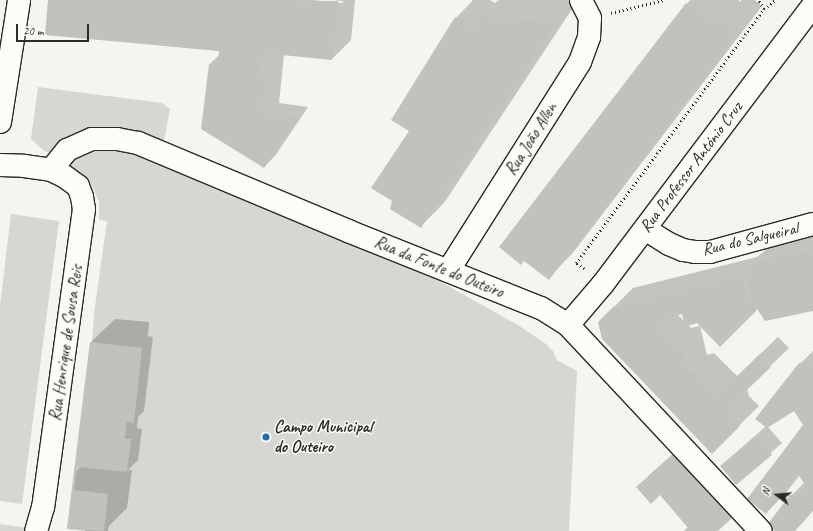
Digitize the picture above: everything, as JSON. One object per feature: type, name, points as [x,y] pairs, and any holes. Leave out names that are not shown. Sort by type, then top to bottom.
[{"type":"street","points":[[0,122],[7,38],[18,0]]},
{"type":"street","name":"Rua Professor António Cruz","points":[[568,325],[603,284],[645,229],[810,4]]},
{"type":"street","name":"Rua João Allen","points":[[448,271],[580,62],[589,37],[586,9]]},
{"type":"street","name":"Rua da Fonte do Outeiro","points":[[51,170],[67,150],[92,139],[117,139],[138,143],[541,308],[568,325],[761,531]]},
{"type":"street","points":[[0,165],[24,166],[51,170]]},
{"type":"street","name":"Rua Henrique de Sousa Reis","points":[[36,531],[43,507],[84,209],[78,186],[51,170]]},
{"type":"street","name":"Rua do Salgueiral","points":[[645,229],[669,244],[683,250],[710,252],[813,224]]},
{"type":"path","points":[[586,9],[663,0]]},
{"type":"path","points":[[758,0],[764,10]]},
{"type":"path","points":[[590,273],[576,263],[764,10],[775,0]]},
{"type":"shaded area","points":[[38,87],[162,103],[170,109],[164,141],[143,133],[64,141],[51,153],[44,151],[31,139]]},
{"type":"shaded area","points":[[107,145],[151,155],[430,276],[518,325],[546,344],[553,351],[557,360],[577,371],[569,531],[84,531],[67,529],[90,342],[92,342],[94,314],[107,221],[99,220],[99,202],[88,179],[70,167],[69,163],[74,156]]},
{"type":"shaded area","points":[[11,214],[59,221],[22,504],[0,501],[0,306]]},
{"type":"shaded area","points":[[0,524],[27,528],[26,531],[0,531]]},
{"type":"building","points":[[48,0],[338,1],[332,60],[262,53],[260,74],[265,75],[261,113],[299,117],[264,168],[201,129],[209,64],[218,64],[219,51],[45,35]]},
{"type":"building","points":[[686,3],[716,25],[723,17],[739,30],[549,280],[524,261],[521,265],[499,247]]},
{"type":"building","points":[[481,16],[556,23],[421,228],[390,209],[392,201],[371,188],[409,131],[391,120],[455,17],[474,28]]},
{"type":"building","points":[[813,250],[813,311],[765,321],[755,306],[756,311],[720,347],[697,323],[685,327],[682,314],[662,319],[653,328],[672,347],[681,345],[688,373],[695,371],[718,395],[759,355],[771,367],[728,408],[730,415],[740,426],[712,454],[602,339],[598,322],[613,307],[738,276],[743,282],[747,296],[752,302],[745,268],[757,260]]},
{"type":"building","points":[[90,342],[142,348],[134,423],[127,422],[125,439],[131,439],[127,472],[77,467],[74,490],[108,494],[104,531],[67,529]]},
{"type":"building","points":[[813,362],[813,508],[795,531],[775,531],[767,525],[790,495],[810,493],[798,474],[766,514],[747,499],[803,425],[794,411],[767,428],[755,419],[799,363]]},
{"type":"building","points":[[756,436],[772,455],[736,485],[720,466]]},
{"type":"building","points":[[674,454],[733,517],[718,531],[684,531],[688,528],[660,495],[651,504],[636,487]]},
{"type":"place","name":"Campo Municipal do Outeiro","points":[[266,437]]}]
